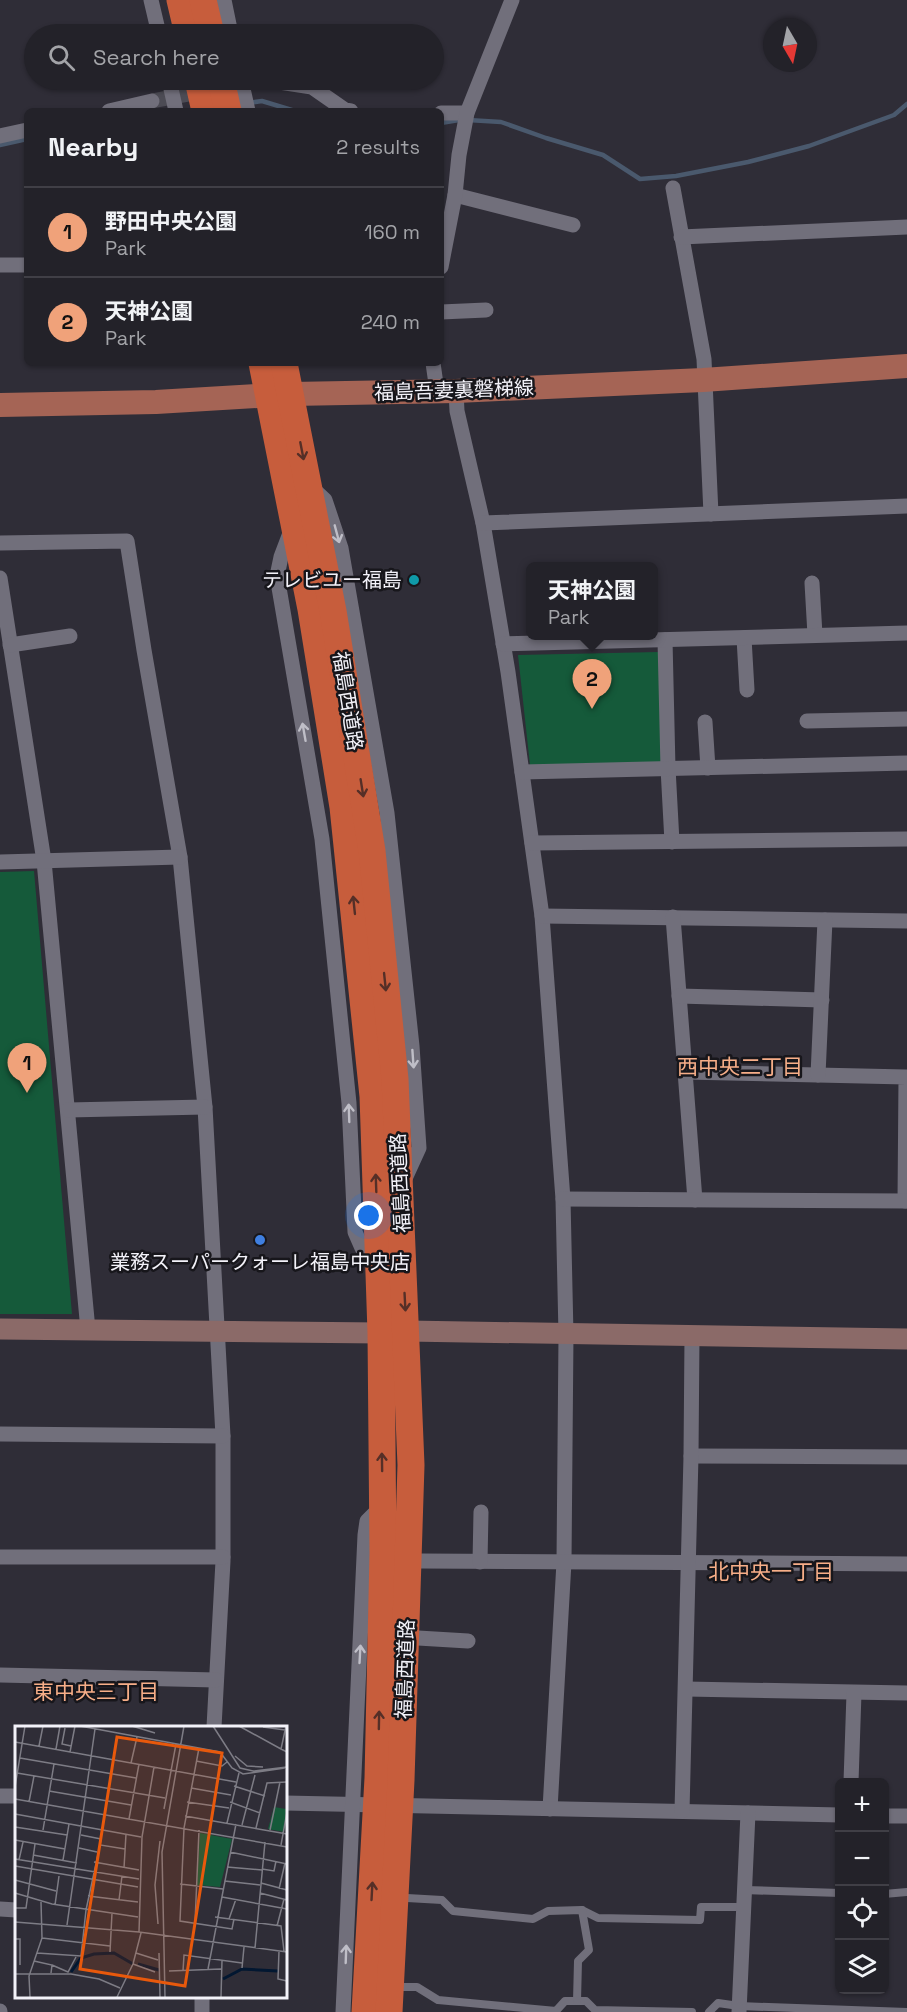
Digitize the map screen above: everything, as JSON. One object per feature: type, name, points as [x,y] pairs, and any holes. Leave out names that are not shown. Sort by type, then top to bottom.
[{"type":"highway","points":[[180,0],[186,24]]},
{"type":"highway","points":[[203,0],[209,24]]},
{"type":"highway","points":[[200,90],[204,108]]},
{"type":"highway","points":[[223,90],[227,108]]},
{"type":"highway","name":"福島西道路","points":[[264,366],[280,395],[309,485],[333,612],[372,851],[395,1079],[400,1187],[394,1332],[382,1506],[390,1779],[389,2012]]},
{"type":"highway","name":"福島西道路","points":[[284,366],[280,395],[294,523],[313,621],[348,852],[373,1096],[379,1269],[394,1332],[411,1461],[390,1779],[364,2012]]},
{"type":"main road","name":"福島吾妻裏磐梯線","points":[[0,405],[156,402],[280,395],[446,391],[704,380],[907,366]]},
{"type":"street","points":[[151,0],[157,24]]},
{"type":"street","points":[[224,0],[229,24]]},
{"type":"street","points":[[444,238],[447,210],[455,195],[466,118],[501,23],[512,0]]},
{"type":"street","points":[[171,90],[175,108]]},
{"type":"street","points":[[243,90],[247,108]]},
{"type":"street","points":[[316,90],[342,108]]},
{"type":"street","points":[[122,108],[152,101]]},
{"type":"street","points":[[444,114],[466,118]]},
{"type":"street","points":[[0,136],[24,131]]},
{"type":"street","points":[[673,188],[704,359],[711,514]]},
{"type":"street","points":[[455,195],[573,225]]},
{"type":"street","points":[[681,237],[907,227]]},
{"type":"street","points":[[0,265],[24,265]]},
{"type":"street","points":[[444,312],[486,310]]},
{"type":"street","points":[[434,366],[457,411],[483,523],[503,644],[542,916],[563,1199],[566,1335],[564,1562],[550,1809]]},
{"type":"street","points":[[483,523],[907,506]]},
{"type":"street","points":[[0,543],[127,541],[180,857],[204,1107],[219,1333],[223,1436],[223,1557],[214,1726]]},
{"type":"street","points":[[0,578],[44,861],[88,1330]]},
{"type":"street","points":[[812,582],[815,635]]},
{"type":"street","points":[[503,644],[907,633]]},
{"type":"street","points":[[10,645],[70,636]]},
{"type":"street","points":[[744,638],[747,690]]},
{"type":"street","points":[[665,640],[672,842]]},
{"type":"street","points":[[807,721],[907,719]]},
{"type":"street","points":[[705,723],[708,768]]},
{"type":"street","points":[[522,772],[907,763]]},
{"type":"street","points":[[532,843],[907,839]]},
{"type":"street","points":[[0,862],[180,857]]},
{"type":"street","points":[[542,916],[907,921]]},
{"type":"street","points":[[673,917],[695,1200]]},
{"type":"street","points":[[818,1075],[825,920]]},
{"type":"street","points":[[679,996],[822,1000]]},
{"type":"street","points":[[563,1199],[906,1201],[906,1075],[685,1072]]},
{"type":"street","points":[[68,1110],[204,1107]]},
{"type":"street","points":[[0,1329],[907,1339]]},
{"type":"street","points":[[682,1811],[692,1336]]},
{"type":"street","points":[[0,1434],[223,1436]]},
{"type":"street","points":[[691,1456],[907,1457]]},
{"type":"street","points":[[401,2012],[423,1493],[411,1461]]},
{"type":"street","points":[[343,2012],[364,1535],[367,1521],[382,1506]]},
{"type":"street","points":[[480,1562],[481,1512]]},
{"type":"street","points":[[0,1557],[223,1557]]},
{"type":"street","points":[[421,1561],[907,1564]]},
{"type":"street","points":[[418,1638],[468,1641]]},
{"type":"street","points":[[0,1675],[216,1680]]},
{"type":"street","points":[[686,1689],[907,1694]]},
{"type":"street","points":[[851,1778],[854,1693]]},
{"type":"street","points":[[0,1796],[15,1797]]},
{"type":"street","points":[[286,1803],[835,1815]]},
{"type":"street","points":[[739,2009],[748,1813]]},
{"type":"street","points":[[889,1816],[907,1816]]},
{"type":"street","points":[[0,1909],[15,1910]]},
{"type":"lane","points":[[744,1890],[835,1893]]},
{"type":"lane","points":[[889,1894],[907,1892]]},
{"type":"lane","points":[[407,1898],[442,1900],[453,1911],[533,1919],[548,1911],[582,1910],[598,1918],[700,1920],[701,1908],[743,1907]]},
{"type":"lane","points":[[577,2001],[578,1961],[589,1950],[582,1910]]},
{"type":"lane","points":[[402,1987],[417,1987],[438,2000],[556,2011],[564,2001],[586,2001],[595,2010],[692,2012]]},
{"type":"lane","points":[[709,2012],[718,2003],[739,2009],[907,2012]]},
{"type":"green space","points":[[659,652],[662,763],[530,765],[518,655]]},
{"type":"green space","points":[[34,871],[72,1314],[0,1314],[0,872]]},
{"type":"waterway","points":[[248,103],[262,101],[285,108]]},
{"type":"waterway","points":[[468,120],[501,122],[603,155],[640,179],[676,176],[748,162],[809,146],[894,115],[907,104]]},
{"type":"waterway","points":[[444,122],[459,120]]},
{"type":"waterway","points":[[0,145],[24,140]]},
{"type":"tunnel","points":[[152,101],[205,91]]},
{"type":"place","name":"テレビユー福島","points":[[414,580]]},
{"type":"place","name":"天神公園","points":[[592,709]]},
{"type":"place","name":"野田中央公園","points":[[27,1093]]},
{"type":"place","name":"業務スーパークォーレ福島中央店","points":[[260,1240]]},
{"type":"district","name":"西中央二丁目","points":[[740,1067]]},
{"type":"district","name":"北中央一丁目","points":[[771,1572]]},
{"type":"district","name":"東中央三丁目","points":[[96,1692]]}]
